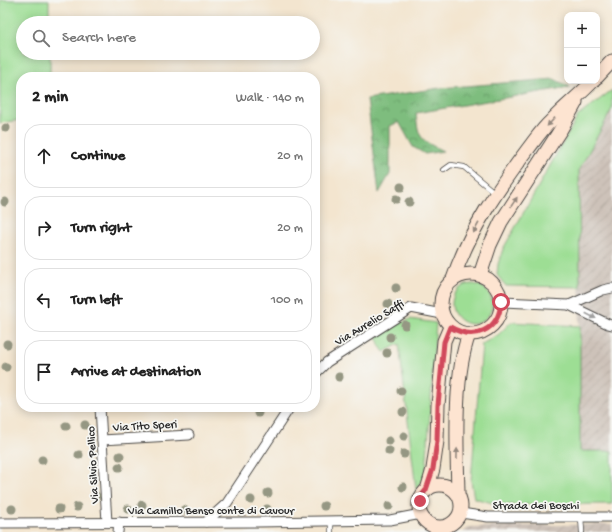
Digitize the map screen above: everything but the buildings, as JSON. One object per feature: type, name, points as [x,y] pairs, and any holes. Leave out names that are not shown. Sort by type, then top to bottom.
[{"type":"street","points":[[600,74],[612,61]]},
{"type":"street","points":[[453,279],[464,250],[496,194],[517,163],[550,121],[590,84]]},
{"type":"street","points":[[480,275],[490,245],[501,222],[561,129],[580,95]]},
{"type":"street","points":[[466,274],[480,275],[492,282],[500,295],[500,309],[495,322],[484,331],[469,334],[459,332],[450,327],[442,314],[440,301],[444,288],[453,279],[466,274]]},
{"type":"street","points":[[569,305],[603,290],[612,288]]},
{"type":"street","points":[[501,302],[569,305],[612,325]]},
{"type":"street","name":"Via Aurelio Saffi","points":[[320,369],[327,362],[411,308],[442,314]]},
{"type":"street","points":[[450,327],[444,342],[438,405],[437,441],[433,469],[426,490],[422,495],[419,508],[421,514],[429,524],[441,530],[454,522],[461,513],[462,503],[458,493],[459,396],[461,367],[469,334]]},
{"type":"street","name":"Via Silvio Pellico","points":[[100,412],[107,522]]},
{"type":"street","points":[[206,522],[226,503],[287,412]]},
{"type":"street","name":"Via Tito Speri","points":[[102,440],[189,435]]},
{"type":"street","points":[[426,490],[435,485],[441,484],[452,488],[458,493]]},
{"type":"street","name":"Strada dei Boschi","points":[[461,513],[488,517],[612,517]]},
{"type":"street","name":"Via Camillo Benso conte di Cavour","points":[[0,523],[390,520],[421,514]]},
{"type":"street","points":[[118,532],[119,522]]},
{"type":"street","points":[[257,522],[257,532]]},
{"type":"lane","points":[[444,170],[451,165],[464,167],[496,194]]},
{"type":"lane","points":[[581,517],[582,532]]},
{"type":"lane","points":[[331,521],[331,532]]},
{"type":"shaded area","points":[[612,109],[612,451],[580,451],[579,170]]},
{"type":"shaded area","points":[[612,524],[612,532],[462,532],[469,527]]},
{"type":"green space","points":[[0,0],[49,0],[49,16],[16,16],[16,60],[50,60],[50,72],[16,72],[16,121],[0,123]]},
{"type":"green space","points":[[554,79],[570,87],[416,113],[418,128],[422,138],[443,151],[425,154],[413,147],[399,122],[390,126],[390,174],[379,193],[367,99],[440,88]]},
{"type":"green space","points":[[612,90],[612,109],[579,170],[580,287],[506,286],[497,275],[498,264],[503,249],[578,116]]},
{"type":"green space","points":[[472,284],[480,286],[486,290],[490,296],[492,304],[490,312],[486,318],[480,322],[472,324],[464,322],[458,318],[454,312],[452,304],[454,296],[458,290],[464,286]]},
{"type":"green space","points":[[410,319],[436,323],[426,473],[416,490],[399,344],[384,352],[379,345],[377,335]]},
{"type":"green space","points":[[511,322],[580,326],[580,451],[612,451],[612,504],[500,505],[474,498],[471,481],[482,344],[498,335]]},
{"type":"route","points":[[420,501],[426,490],[433,469],[437,441],[438,405],[444,342],[450,327],[459,332],[469,334],[484,331],[495,322],[501,302]]}]
